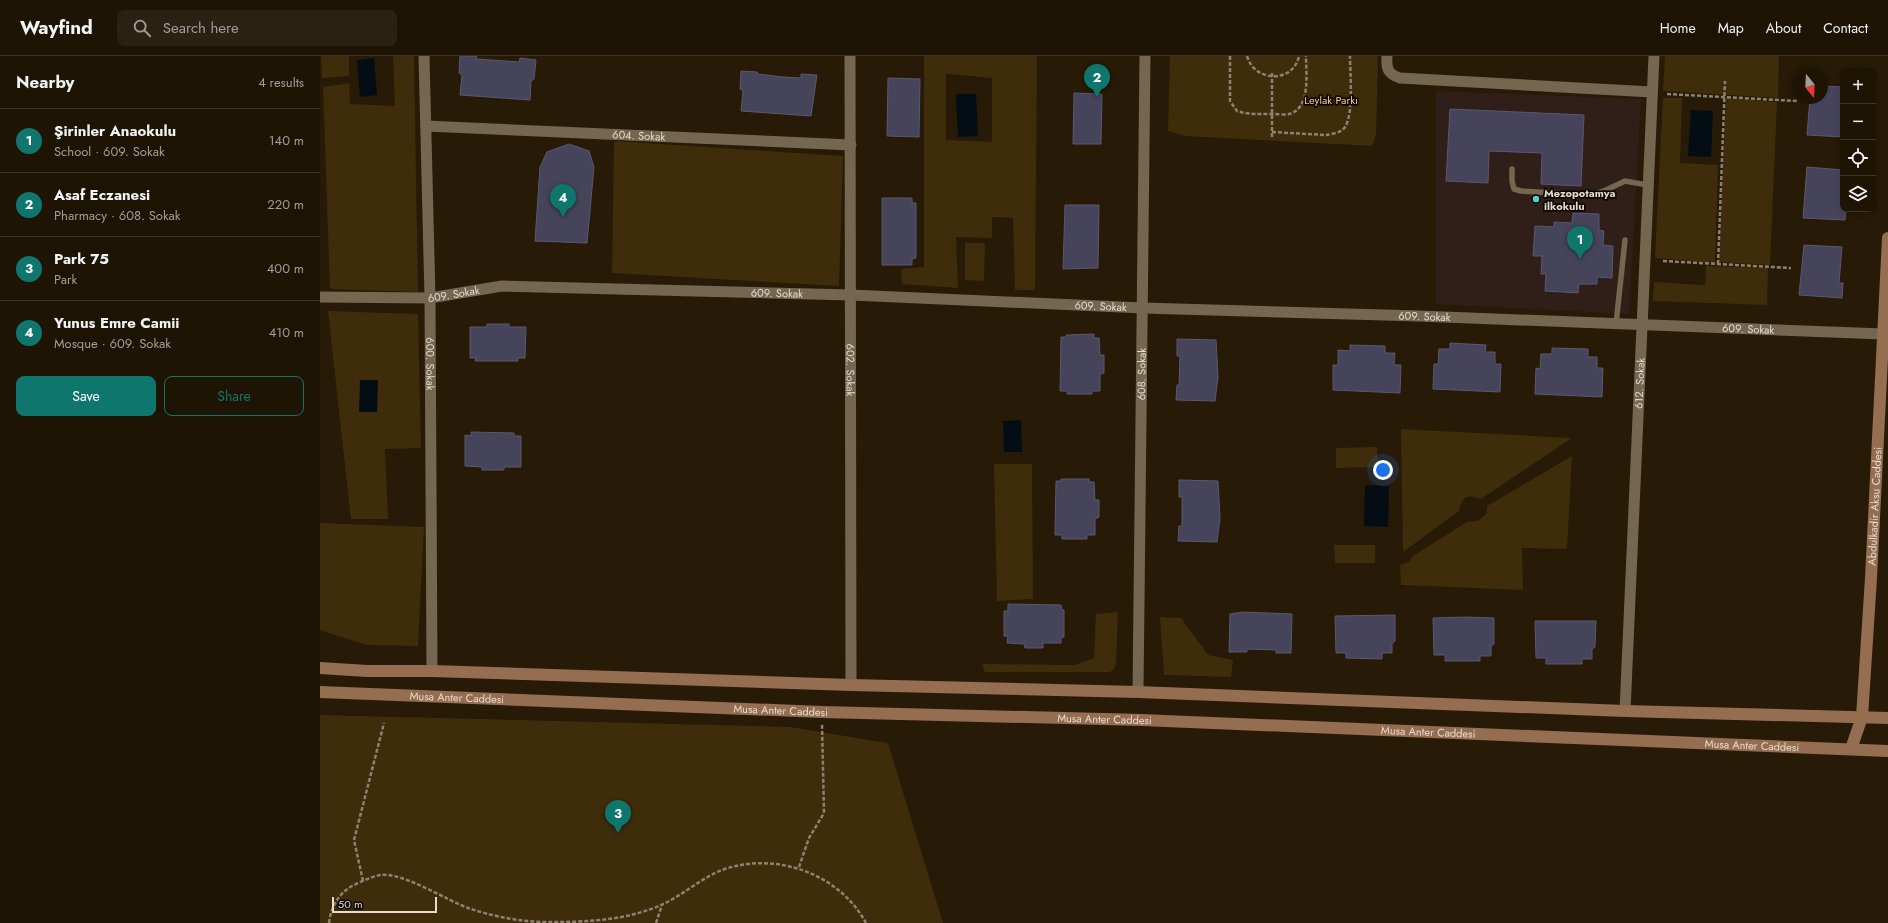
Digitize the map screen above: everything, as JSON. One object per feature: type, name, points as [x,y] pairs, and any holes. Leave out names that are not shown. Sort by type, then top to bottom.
[{"type":"main road","name":"Abdulkadir Aksu Caddesi","points":[[1851,749],[1862,717],[1871,578],[1888,238]]},
{"type":"main road","points":[[320,668],[367,671],[432,671],[851,685],[1138,692],[1625,711],[1888,718]]},
{"type":"main road","name":"Musa Anter Caddesi","points":[[320,692],[822,712],[1142,720],[1851,749],[1888,748]]},
{"type":"street","name":"600. Sokak","points":[[424,56],[430,298],[432,671]]},
{"type":"street","name":"602. Sokak","points":[[850,56],[851,685]]},
{"type":"street","name":"608. Sokak","points":[[1138,692],[1145,56]]},
{"type":"street","points":[[1386,56],[1386,68],[1392,75],[1400,78],[1652,92]]},
{"type":"street","name":"612. Sokak","points":[[1625,711],[1647,185],[1654,56]]},
{"type":"street","name":"604. Sokak","points":[[426,126],[851,145]]},
{"type":"street","name":"609. Sokak","points":[[320,297],[430,298],[502,286],[851,295],[1143,308],[1419,316],[1883,334]]},
{"type":"lane","points":[[1512,169],[1512,181],[1514,188],[1521,191],[1591,194],[1606,190],[1625,181],[1647,185]]},
{"type":"lane","points":[[1616,324],[1625,240]]},
{"type":"path","points":[[1230,56],[1230,101],[1237,111],[1247,114],[1289,114],[1297,111],[1302,104],[1305,91],[1306,56]]},
{"type":"path","points":[[1247,56],[1251,65],[1257,72],[1272,77],[1288,72],[1294,67],[1299,56]]},
{"type":"path","points":[[1272,132],[1326,135],[1334,134],[1342,130],[1349,116],[1350,56]]},
{"type":"path","points":[[1272,71],[1272,136]]},
{"type":"path","points":[[1718,264],[1725,81]]},
{"type":"path","points":[[1667,94],[1792,101]]},
{"type":"path","points":[[1663,262],[1791,268]]},
{"type":"path","points":[[799,868],[809,838],[824,812],[822,712]]},
{"type":"path","points":[[364,882],[354,840],[384,723]]},
{"type":"path","points":[[329,923],[334,904],[342,892],[380,875],[392,876],[470,908],[503,918],[540,923],[613,919],[662,905],[722,871],[747,864],[772,864],[799,868],[822,879],[843,893],[860,912],[866,923]]},
{"type":"path","points":[[656,923],[662,905]]},
{"type":"shaded area","points":[[374,58],[377,95],[360,97],[357,60]]},
{"type":"shaded area","name":"Mezopotamya ilkokulu","points":[[1436,91],[1641,99],[1629,314],[1436,304]]},
{"type":"shaded area","points":[[956,94],[976,94],[978,136],[958,137]]},
{"type":"shaded area","points":[[1691,110],[1713,111],[1711,157],[1688,156]]},
{"type":"shaded area","points":[[360,380],[378,380],[377,412],[359,412]]},
{"type":"shaded area","points":[[1021,420],[1022,452],[1004,452],[1003,421]]},
{"type":"shaded area","points":[[1365,485],[1389,486],[1388,527],[1364,526]]},
{"type":"green space","points":[[321,56],[349,56],[349,76],[322,78]]},
{"type":"green space","points":[[393,56],[414,56],[418,292],[330,289],[323,87],[349,83],[350,104],[395,106]]},
{"type":"green space","points":[[924,56],[1037,56],[1035,290],[1015,290],[1013,218],[992,217],[992,238],[956,237],[958,288],[902,284],[901,269],[924,267]],"holes":[[[946,74],[992,78],[992,142],[946,140]]]},
{"type":"green space","name":"Leylak Parkı","points":[[1170,56],[1378,56],[1376,135],[1372,146],[1185,136],[1168,131]]},
{"type":"green space","points":[[1665,56],[1779,56],[1778,98],[1663,91]]},
{"type":"green space","points":[[1663,98],[1682,98],[1680,163],[1718,165],[1715,263],[1655,258]]},
{"type":"green space","points":[[1726,98],[1777,102],[1770,265],[1719,262]]},
{"type":"green space","points":[[614,141],[843,156],[839,286],[612,273]]},
{"type":"green space","points":[[965,243],[985,243],[984,281],[965,280]]},
{"type":"green space","points":[[1706,266],[1768,268],[1767,305],[1653,301],[1654,282],[1705,285]]},
{"type":"green space","points":[[328,311],[418,314],[421,448],[385,449],[388,519],[351,519]]},
{"type":"green space","points":[[1401,429],[1572,438],[1481,499],[1469,497],[1464,499],[1459,511],[1403,552]]},
{"type":"green space","points":[[1377,447],[1378,467],[1336,468],[1336,448]]},
{"type":"green space","points":[[1572,456],[1567,549],[1522,548],[1523,590],[1401,585],[1400,565],[1409,562],[1413,556],[1467,522],[1478,521],[1487,513],[1487,506]]},
{"type":"green space","points":[[994,464],[1032,464],[1033,599],[997,601]]},
{"type":"green space","points":[[320,523],[424,527],[418,646],[366,645],[320,630]]},
{"type":"green space","points":[[1334,545],[1375,545],[1375,563],[1335,563]]},
{"type":"green space","points":[[1118,612],[1116,663],[1114,669],[1110,672],[985,672],[982,664],[1075,665],[1094,658],[1096,614]]},
{"type":"green space","points":[[1160,617],[1181,618],[1208,655],[1233,660],[1231,677],[1164,675]]},
{"type":"green space","points":[[320,715],[790,727],[888,743],[943,923],[320,923]]},
{"type":"building","points":[[460,56],[476,56],[477,59],[519,62],[520,58],[536,60],[534,79],[531,81],[530,100],[460,95],[462,75],[459,73]]},
{"type":"building","points":[[741,71],[801,78],[801,74],[817,75],[811,116],[741,111],[743,91],[740,89]]},
{"type":"building","points":[[888,78],[920,79],[919,137],[887,136]]},
{"type":"building","points":[[1828,86],[1840,87],[1840,137],[1807,135],[1810,104],[1828,104]]},
{"type":"building","points":[[1074,93],[1102,94],[1101,144],[1073,144]]},
{"type":"building","points":[[1450,109],[1584,115],[1581,186],[1541,184],[1542,153],[1489,151],[1488,183],[1446,181]]},
{"type":"building","points":[[569,144],[589,151],[594,167],[587,243],[535,241],[540,167],[547,152]]},
{"type":"building","points":[[1807,167],[1840,170],[1840,212],[1846,212],[1845,220],[1803,218]]},
{"type":"building","points":[[882,198],[912,198],[912,203],[916,203],[916,258],[912,259],[912,265],[882,265]]},
{"type":"building","points":[[1065,205],[1099,205],[1098,268],[1063,269]]},
{"type":"building","points":[[1573,213],[1599,214],[1599,230],[1604,231],[1603,245],[1613,246],[1612,278],[1597,277],[1597,284],[1579,284],[1578,293],[1545,291],[1546,274],[1541,274],[1542,256],[1533,256],[1535,226],[1554,227],[1554,222],[1572,223]]},
{"type":"building","points":[[1804,245],[1842,247],[1839,283],[1843,283],[1842,298],[1799,295]]},
{"type":"building","points":[[487,324],[509,324],[509,327],[526,327],[525,358],[518,358],[518,361],[475,361],[476,358],[470,358],[470,327],[487,327]]},
{"type":"building","points":[[1094,334],[1094,338],[1099,338],[1100,355],[1104,355],[1104,373],[1100,374],[1100,391],[1092,391],[1092,394],[1067,394],[1067,391],[1060,391],[1061,337],[1066,337],[1066,335]]},
{"type":"building","points":[[1177,339],[1216,340],[1218,377],[1215,401],[1176,400],[1177,385],[1179,385],[1180,356],[1177,356]]},
{"type":"building","points":[[1450,343],[1486,345],[1485,352],[1495,352],[1495,364],[1501,364],[1500,392],[1433,389],[1434,364],[1438,364],[1439,349],[1450,349]]},
{"type":"building","points":[[1350,345],[1385,346],[1385,353],[1395,353],[1394,365],[1401,365],[1400,393],[1333,390],[1333,365],[1338,365],[1338,350],[1350,351]]},
{"type":"building","points":[[1552,348],[1588,349],[1588,357],[1597,357],[1597,368],[1603,368],[1602,397],[1535,394],[1536,368],[1540,369],[1541,354],[1552,354]]},
{"type":"building","points":[[471,432],[514,433],[514,436],[521,436],[521,467],[504,467],[504,470],[482,470],[482,467],[465,466],[465,435],[471,436]]},
{"type":"building","points":[[1061,479],[1089,479],[1089,482],[1094,482],[1095,500],[1099,500],[1099,517],[1095,519],[1095,535],[1087,535],[1087,539],[1062,539],[1062,535],[1055,535],[1056,481],[1061,481]]},
{"type":"building","points":[[1179,480],[1218,481],[1220,518],[1217,542],[1178,541],[1179,526],[1182,526],[1182,497],[1179,497]]},
{"type":"building","points":[[1008,604],[1061,605],[1062,610],[1064,610],[1064,637],[1061,638],[1061,643],[1043,643],[1043,648],[1025,648],[1024,644],[1007,643],[1008,636],[1004,636],[1004,611],[1008,611]]},
{"type":"building","points":[[1243,612],[1292,614],[1291,653],[1276,653],[1276,650],[1247,649],[1247,652],[1229,652],[1230,614]]},
{"type":"building","points":[[1395,615],[1395,641],[1392,644],[1392,653],[1382,653],[1382,659],[1346,658],[1346,653],[1336,653],[1335,616]]},
{"type":"building","points":[[1433,618],[1494,618],[1494,644],[1491,646],[1491,656],[1480,656],[1480,661],[1445,661],[1445,655],[1434,655]]},
{"type":"building","points":[[1535,621],[1596,621],[1595,647],[1592,649],[1592,659],[1582,659],[1582,664],[1546,664],[1546,658],[1536,658]]},
{"type":"place","name":"Asaf Eczanesi","points":[[1097,97]]},
{"type":"place","name":"Mezopotamya ilkokulu","points":[[1536,199]]},
{"type":"place","name":"Yunus Emre Camii","points":[[563,217]]},
{"type":"place","name":"Şirinler Anaokulu","points":[[1580,259]]},
{"type":"place","name":"Park 75","points":[[618,833]]}]
